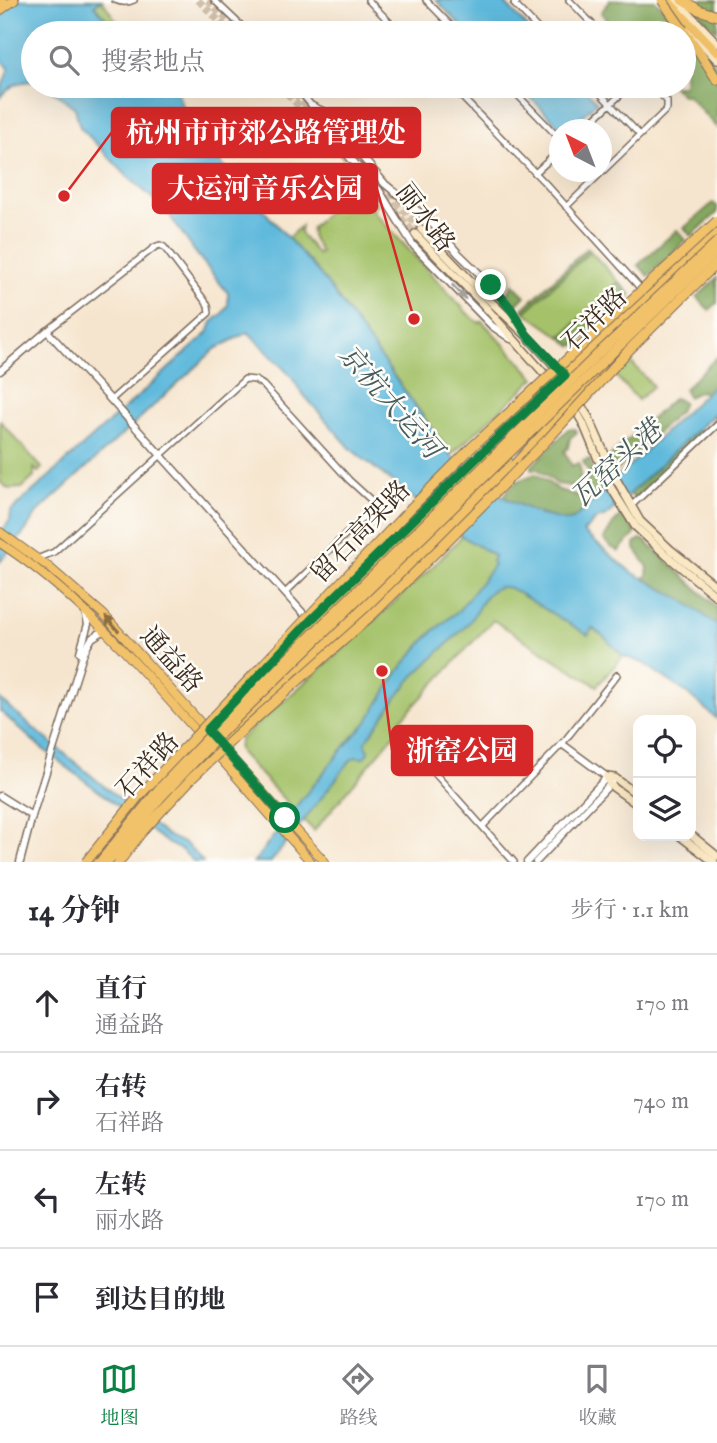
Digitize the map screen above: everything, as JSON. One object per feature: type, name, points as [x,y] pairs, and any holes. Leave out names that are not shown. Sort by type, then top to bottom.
[{"type":"highway","points":[[0,10],[14,0]]},
{"type":"highway","points":[[663,0],[678,21]]},
{"type":"highway","points":[[663,0],[685,21]]},
{"type":"highway","points":[[676,0],[717,43]]},
{"type":"highway","points":[[682,0],[717,16]]},
{"type":"highway","points":[[696,32],[717,52]]},
{"type":"highway","points":[[696,47],[717,80]]},
{"type":"highway","points":[[698,50],[717,72]]},
{"type":"highway","name":"留石高架路","points":[[86,862],[138,797],[400,519],[473,446],[717,221]]},
{"type":"highway","name":"留石高架路","points":[[100,862],[159,789],[220,724],[600,352],[717,242]]},
{"type":"highway","name":"留石高架路","points":[[110,862],[161,797],[226,729],[717,252]]},
{"type":"highway","points":[[681,285],[696,272],[717,261]]},
{"type":"highway","points":[[119,862],[192,778],[233,738],[373,614],[547,440],[638,341],[717,261]]},
{"type":"highway","points":[[240,695],[284,656],[463,479],[530,421]]},
{"type":"highway","points":[[262,702],[475,495],[529,434]]},
{"type":"main road","points":[[663,0],[682,21]]},
{"type":"main road","points":[[696,37],[717,60]]},
{"type":"main road","name":"石祥路","points":[[93,862],[136,807],[310,621],[717,230]]},
{"type":"main road","name":"丽水路","points":[[574,400],[555,385],[418,232],[527,335],[565,375],[583,423],[635,526],[717,597]]},
{"type":"main road","name":"石祥路","points":[[110,862],[215,746],[328,646],[435,543],[717,252]]},
{"type":"main road","name":"丽水路","points":[[624,501],[631,506],[640,521],[671,550],[717,587]]},
{"type":"main road","name":"通益路","points":[[0,532],[84,609],[204,733]]},
{"type":"main road","name":"通益路","points":[[0,543],[13,546],[37,559],[104,615],[144,659],[311,862]]},
{"type":"main road","points":[[127,654],[144,659]]},
{"type":"main road","name":"通益路","points":[[215,746],[325,862]]},
{"type":"main road","points":[[611,780],[633,792]]},
{"type":"main road","points":[[611,780],[633,800]]},
{"type":"main road","points":[[696,839],[717,856]]},
{"type":"main road","points":[[687,841],[714,862]]},
{"type":"street","points":[[115,0],[134,0]]},
{"type":"street","points":[[214,0],[236,21]]},
{"type":"street","points":[[368,0],[388,21]]},
{"type":"street","points":[[426,0],[446,21]]},
{"type":"street","points":[[519,0],[514,4],[530,21]]},
{"type":"street","points":[[569,0],[589,21]]},
{"type":"street","name":"丽水路","points":[[305,98],[312,106],[323,111],[384,184],[429,220],[491,285],[511,309],[527,335]]},
{"type":"street","points":[[463,98],[648,296]]},
{"type":"street","points":[[520,98],[549,128]]},
{"type":"street","points":[[604,98],[640,135]]},
{"type":"street","points":[[594,119],[617,98]]},
{"type":"street","points":[[566,207],[667,108],[667,102],[663,98]]},
{"type":"street","name":"丽水路","points":[[312,106],[315,119],[379,190],[413,245],[492,326],[518,343]]},
{"type":"street","points":[[535,173],[549,160]]},
{"type":"street","points":[[0,372],[47,331],[160,245],[208,306],[209,313],[111,400]]},
{"type":"street","points":[[47,331],[310,621]]},
{"type":"street","points":[[37,559],[54,552],[245,379],[255,380],[263,385],[349,480],[372,500],[373,505],[369,512],[285,593]]},
{"type":"street","points":[[631,506],[717,425]]},
{"type":"street","points":[[50,568],[54,552]]},
{"type":"street","points":[[79,664],[88,624],[84,609]]},
{"type":"street","points":[[20,862],[79,664],[92,638],[105,630]]},
{"type":"street","points":[[483,826],[562,744],[617,676]]},
{"type":"street","points":[[397,731],[514,862]]},
{"type":"street","points":[[562,744],[611,780]]},
{"type":"street","points":[[527,862],[611,780]]},
{"type":"street","points":[[536,862],[611,780]]},
{"type":"street","points":[[0,796],[32,816]]},
{"type":"green space","points":[[102,0],[116,21],[108,21],[94,5]]},
{"type":"green space","points":[[610,0],[655,0],[675,21],[609,21],[601,13]]},
{"type":"green space","points":[[693,0],[717,0],[717,31],[701,15]]},
{"type":"green space","points":[[696,44],[717,66],[717,128],[690,98],[696,98]]},
{"type":"green space","points":[[358,183],[377,204],[372,210],[469,315],[479,323],[482,321],[535,378],[451,455],[321,275],[288,238],[301,226],[300,233],[318,255],[321,252],[312,237],[312,227]]},
{"type":"green space","points":[[713,203],[717,206],[717,213],[691,236],[684,228]]},
{"type":"green space","points":[[677,230],[686,240],[649,276],[638,265]]},
{"type":"green space","points":[[587,248],[590,251],[525,312],[523,309]]},
{"type":"green space","points":[[590,251],[619,282],[561,337],[525,312]]},
{"type":"green space","points":[[717,278],[717,303],[709,310],[697,297]]},
{"type":"green space","points":[[619,282],[631,295],[576,345],[572,346],[561,337]]},
{"type":"green space","points":[[513,284],[525,296],[516,305],[507,296]]},
{"type":"green space","points":[[717,357],[717,383],[705,393],[700,391],[688,397],[684,389]]},
{"type":"green space","points":[[629,360],[653,386],[638,400],[614,374]]},
{"type":"green space","points":[[674,398],[683,402],[679,412],[617,470],[610,456]]},
{"type":"green space","points":[[717,411],[717,421],[634,499],[630,493],[696,431],[704,431],[710,427]]},
{"type":"green space","points":[[0,421],[42,468],[38,472],[34,468],[34,477],[22,488],[9,489],[0,482]]},
{"type":"green space","points":[[568,429],[575,429],[577,432],[570,438],[568,448],[564,451],[572,466],[579,463],[581,473],[576,487],[557,484],[538,469],[531,470]]},
{"type":"green space","points":[[589,459],[602,492],[593,501],[585,492],[589,473],[583,461]]},
{"type":"green space","points":[[536,474],[559,490],[579,496],[588,505],[578,516],[564,520],[537,513],[503,497],[517,482]]},
{"type":"green space","points":[[621,516],[636,533],[619,551],[604,539]]},
{"type":"green space","points":[[468,528],[639,638],[597,686],[493,620],[398,723],[401,727],[314,831],[241,754],[239,747],[242,737],[422,577]]},
{"type":"green space","points":[[640,539],[717,607],[717,625],[686,602],[643,578],[647,576],[648,567],[635,549],[635,543]]},
{"type":"water","points":[[0,0],[101,0],[94,5],[108,21],[21,21],[21,82],[0,97],[9,68],[0,59]]},
{"type":"water","points":[[436,0],[502,0],[522,21],[456,21]]},
{"type":"water","name":"京杭大运河","points":[[62,98],[179,98],[231,177],[237,176],[321,275],[453,458],[503,497],[541,515],[568,521],[575,518],[717,382],[717,411],[606,516],[597,519],[583,532],[630,571],[686,602],[717,625],[717,719],[687,693],[643,663],[623,656],[592,628],[588,635],[510,588],[501,587],[487,595],[467,625],[413,677],[366,741],[369,752],[363,758],[356,757],[351,760],[271,862],[254,862],[301,800],[367,722],[400,669],[431,633],[459,610],[493,566],[494,556],[460,535],[352,450],[301,392],[291,376],[248,332],[215,349],[37,513],[0,562],[0,534],[10,520],[11,511],[208,333],[212,322],[228,305],[228,293],[166,210],[127,176],[80,127],[75,108]]},
{"type":"water","points":[[531,98],[593,98],[597,102],[579,119],[552,119]]},
{"type":"water","points":[[0,699],[166,835],[186,844],[203,862],[194,862],[183,851],[167,843],[39,746],[0,711]]},
{"type":"tunnel","points":[[198,0],[219,21]]},
{"type":"tunnel","points":[[208,0],[228,21]]},
{"type":"tunnel","points":[[291,98],[364,178]]},
{"type":"tunnel","points":[[299,98],[421,229]]},
{"type":"tunnel","points":[[394,210],[415,234]]},
{"type":"place","name":"杭州市市郊公路管理处","points":[[64,196]]},
{"type":"place","name":"大运河音乐公园","points":[[414,319]]},
{"type":"place","name":"浙窑公园","points":[[382,671]]},
{"type":"route","points":[[285,818],[207,730],[310,621],[565,375],[527,335],[511,309],[491,285]]},
{"type":"water label","name":"瓦窑头港","points":[[616,463]]}]
